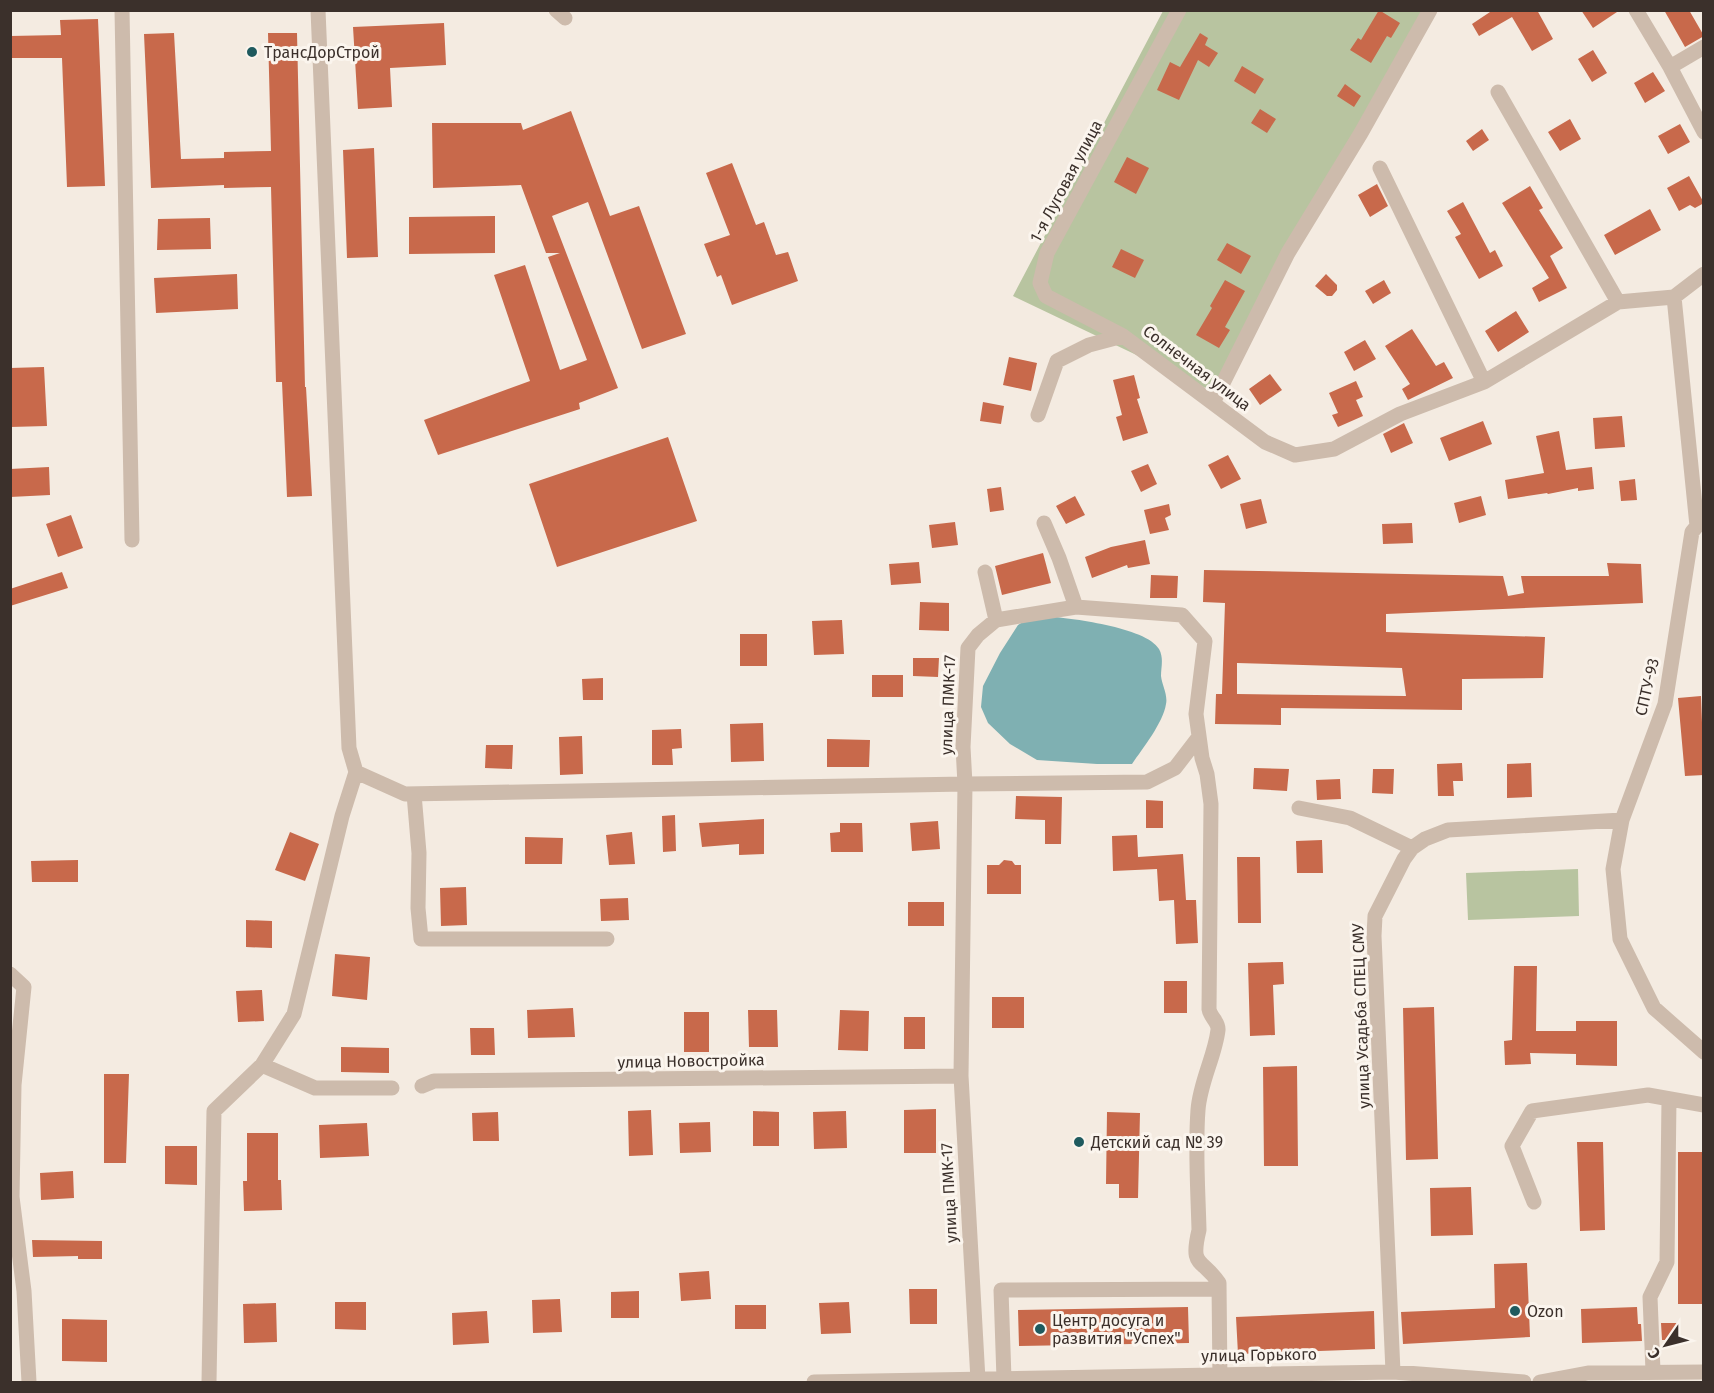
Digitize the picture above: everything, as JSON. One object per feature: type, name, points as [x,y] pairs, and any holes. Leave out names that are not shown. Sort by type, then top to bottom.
[{"type":"street","points":[[122,10],[132,540]]},
{"type":"street","points":[[209,1383],[213,1111],[262,1065],[294,1014],[342,816],[356,772],[349,748],[318,10]]},
{"type":"street","name":"1-я Луговая улица","points":[[1123,336],[1046,296],[1040,283],[1047,253],[1179,10]]},
{"type":"street","points":[[1213,403],[1288,253],[1361,133],[1430,10]]},
{"type":"street","points":[[1636,10],[1670,67],[1704,132]]},
{"type":"street","points":[[1670,67],[1704,47]]},
{"type":"street","points":[[1498,92],[1618,302]]},
{"type":"street","points":[[1380,168],[1484,382],[1618,302],[1674,297],[1704,274]]},
{"type":"street","name":"СПТУ-93","points":[[1674,297],[1700,524],[1692,532],[1665,704],[1622,820],[1613,869],[1620,939],[1654,1008],[1704,1052]]},
{"type":"street","name":"Солнечная улица","points":[[1038,415],[1057,361],[1089,345],[1123,336],[1265,442],[1295,455],[1334,449],[1400,414],[1484,382]]},
{"type":"street","points":[[1044,523],[1076,607]]},
{"type":"street","points":[[985,572],[996,620],[1076,607],[1182,615],[1204,641],[1196,714],[1198,738],[1207,774],[1211,804],[1209,1010],[1218,1029],[1198,1108],[1198,1230],[1195,1247],[1196,1258],[1219,1283],[1220,1378]]},
{"type":"street","name":"улица ПМК-17","points":[[978,1380],[961,1077],[965,784],[963,747],[968,648],[978,635],[996,620]]},
{"type":"street","points":[[356,772],[405,794],[1148,782],[1175,768],[1198,738]]},
{"type":"street","points":[[414,794],[419,853],[418,908],[421,939],[607,939]]},
{"type":"street","points":[[1299,808],[1350,818],[1412,848],[1425,839],[1448,830],[1622,820]]},
{"type":"street","name":"улица Усадьба СПЕЦ СМУ","points":[[1393,1372],[1374,936],[1375,915],[1412,848]]},
{"type":"street","points":[[10,974],[24,987],[12,1085],[12,1197],[24,1291],[29,1383]]},
{"type":"street","points":[[262,1065],[315,1088],[392,1088]]},
{"type":"street","name":"улица Новостройка","points":[[422,1086],[434,1081],[961,1077]]},
{"type":"street","points":[[1534,1202],[1512,1146],[1532,1111],[1648,1095],[1704,1104]]},
{"type":"street","points":[[1653,1371],[1650,1297],[1666,1262],[1669,1099]]},
{"type":"street","points":[[1004,1379],[1001,1290],[1219,1289]]},
{"type":"street","name":"улица Горького","points":[[814,1383],[1220,1378],[1393,1372],[1524,1383]]},
{"type":"street","points":[[1540,1383],[1588,1373],[1704,1372]]},
{"type":"green space","points":[[1163,11],[1423,11],[1214,392],[1013,296]]},
{"type":"green space","points":[[1578,869],[1579,916],[1468,920],[1466,873]]},
{"type":"water","points":[[1045,616],[1124,629],[1151,641],[1159,649],[1166,704],[1157,727],[1132,764],[1037,760],[1010,744],[988,723],[981,707],[983,686],[1000,653],[1018,625],[1029,618]]},
{"type":"building","points":[[1379,10],[1400,23],[1391,38],[1387,36],[1371,63],[1350,50],[1358,38],[1361,40]]},
{"type":"building","points":[[1493,10],[1537,10],[1553,39],[1532,51],[1512,17],[1479,36],[1472,24]]},
{"type":"building","points":[[1581,10],[1620,10],[1593,28]]},
{"type":"building","points":[[1664,10],[1689,10],[1704,36],[1685,47]]},
{"type":"building","points":[[98,19],[105,186],[67,187],[62,58],[10,58],[10,36],[61,35],[60,20]]},
{"type":"building","points":[[444,23],[446,65],[390,68],[392,107],[358,109],[353,27]]},
{"type":"building","points":[[174,33],[181,159],[224,158],[224,152],[271,151],[268,33],[297,33],[305,387],[312,496],[287,497],[282,382],[276,382],[271,187],[224,188],[224,185],[151,188],[144,34]]},
{"type":"building","points":[[1200,33],[1208,38],[1205,45],[1218,53],[1209,67],[1198,60],[1179,100],[1157,90],[1170,62],[1180,67]]},
{"type":"building","points":[[1593,50],[1607,73],[1592,82],[1578,59]]},
{"type":"building","points":[[1242,66],[1264,79],[1255,94],[1234,81]]},
{"type":"building","points":[[1653,72],[1665,91],[1645,103],[1634,83]]},
{"type":"building","points":[[1345,84],[1361,96],[1354,107],[1337,96]]},
{"type":"building","points":[[1260,109],[1276,119],[1267,133],[1251,123]]},
{"type":"building","points":[[571,111],[610,216],[639,206],[686,334],[642,349],[588,202],[552,216],[618,388],[579,403],[580,409],[438,455],[424,420],[530,381],[494,275],[525,265],[560,370],[587,360],[548,257],[560,253],[546,253],[521,185],[433,188],[432,123],[521,123],[523,130]]},
{"type":"building","points":[[1570,119],[1581,139],[1560,151],[1548,132]]},
{"type":"building","points":[[1680,124],[1690,142],[1668,154],[1658,136]]},
{"type":"building","points":[[1482,129],[1489,140],[1473,151],[1466,141]]},
{"type":"building","points":[[374,148],[378,257],[347,258],[343,150]]},
{"type":"building","points":[[1127,157],[1149,168],[1136,194],[1114,182]]},
{"type":"building","points":[[732,163],[756,225],[764,222],[776,255],[788,252],[798,281],[732,305],[721,275],[717,277],[704,244],[730,235],[706,173]]},
{"type":"building","points":[[1689,176],[1704,203],[1695,208],[1690,205],[1679,211],[1667,188]]},
{"type":"building","points":[[1377,184],[1388,206],[1370,217],[1358,195]]},
{"type":"building","points":[[1530,186],[1543,208],[1539,210],[1563,248],[1550,256],[1567,288],[1539,302],[1532,288],[1549,278],[1502,203]]},
{"type":"building","points":[[1463,202],[1490,253],[1495,250],[1503,266],[1479,279],[1455,237],[1461,234],[1447,211]]},
{"type":"building","points":[[1650,209],[1661,230],[1615,255],[1604,235]]},
{"type":"building","points":[[495,216],[495,253],[409,254],[409,217]]},
{"type":"building","points":[[210,218],[211,249],[157,250],[158,219]]},
{"type":"building","points":[[1227,243],[1251,256],[1241,274],[1217,260]]},
{"type":"building","points":[[1121,249],[1144,260],[1135,278],[1112,267]]},
{"type":"building","points":[[237,274],[238,309],[156,313],[154,278]]},
{"type":"building","points":[[1326,274],[1337,285],[1337,290],[1332,296],[1327,296],[1315,286]]},
{"type":"building","points":[[1225,280],[1245,291],[1225,327],[1230,330],[1219,348],[1196,335]]},
{"type":"building","points":[[1384,280],[1391,293],[1373,304],[1365,291]]},
{"type":"building","points":[[1516,311],[1529,332],[1498,352],[1485,331]]},
{"type":"building","points":[[1412,329],[1436,366],[1444,362],[1453,378],[1408,400],[1402,389],[1410,384],[1385,346]]},
{"type":"building","points":[[1365,340],[1376,359],[1354,371],[1344,352]]},
{"type":"building","points":[[1009,357],[1037,363],[1031,391],[1003,385]]},
{"type":"building","points":[[44,367],[47,426],[10,427],[10,368]]},
{"type":"building","points":[[1270,374],[1282,390],[1260,405],[1249,389]]},
{"type":"building","points":[[1134,375],[1140,398],[1137,399],[1148,433],[1123,441],[1116,417],[1122,415],[1113,380]]},
{"type":"building","points":[[1356,381],[1363,397],[1356,400],[1363,416],[1338,427],[1332,415],[1338,413],[1329,393]]},
{"type":"building","points":[[983,402],[1004,406],[1001,424],[980,421]]},
{"type":"building","points":[[1622,416],[1625,447],[1595,449],[1593,418]]},
{"type":"building","points":[[1483,421],[1492,444],[1449,461],[1440,438]]},
{"type":"building","points":[[1404,423],[1413,443],[1391,453],[1383,434]]},
{"type":"building","points":[[1559,431],[1566,470],[1592,467],[1594,489],[1578,491],[1578,488],[1508,499],[1505,480],[1544,473],[1536,436]]},
{"type":"building","points":[[668,437],[697,521],[557,567],[529,484]]},
{"type":"building","points":[[1228,455],[1241,479],[1221,489],[1208,465]]},
{"type":"building","points":[[1148,464],[1157,484],[1141,492],[1131,471]]},
{"type":"building","points":[[49,467],[50,495],[10,497],[10,469]]},
{"type":"building","points":[[1635,479],[1637,500],[1621,501],[1619,481]]},
{"type":"building","points":[[1001,487],[1004,510],[990,512],[987,489]]},
{"type":"building","points":[[1075,496],[1085,515],[1066,524],[1056,506]]},
{"type":"building","points":[[1481,496],[1486,515],[1459,523],[1454,503]]},
{"type":"building","points":[[1261,499],[1267,523],[1246,529],[1240,504]]},
{"type":"building","points":[[1169,504],[1171,515],[1165,518],[1169,530],[1150,534],[1144,510]]},
{"type":"building","points":[[71,515],[83,548],[58,557],[46,524]]},
{"type":"building","points":[[955,522],[958,545],[932,548],[929,525]]},
{"type":"building","points":[[1412,523],[1413,543],[1383,544],[1382,524]]},
{"type":"building","points":[[1145,540],[1150,564],[1128,568],[1127,565],[1092,578],[1085,557],[1111,547]]},
{"type":"building","points":[[1043,553],[1051,583],[1002,595],[995,566]]},
{"type":"building","points":[[919,562],[921,583],[891,585],[889,564]]},
{"type":"building","points":[[1607,563],[1641,564],[1643,603],[1386,614],[1386,632],[1545,637],[1543,678],[1462,679],[1462,710],[1281,708],[1281,725],[1215,724],[1216,694],[1222,694],[1225,603],[1203,602],[1204,570],[1503,576],[1508,596],[1524,593],[1521,576],[1609,576]],"holes":[[[1237,663],[1402,668],[1406,696],[1237,694]]]},
{"type":"building","points":[[62,572],[68,588],[10,606],[10,589]]},
{"type":"building","points":[[1151,575],[1178,576],[1177,598],[1150,598]]},
{"type":"building","points":[[920,602],[949,603],[949,631],[919,630]]},
{"type":"building","points":[[842,620],[844,654],[814,655],[812,621]]},
{"type":"building","points":[[740,634],[767,634],[767,666],[740,666]]},
{"type":"building","points":[[913,658],[939,658],[938,677],[913,676]]},
{"type":"building","points":[[872,675],[903,675],[903,697],[872,697]]},
{"type":"building","points":[[603,678],[603,700],[583,700],[582,679]]},
{"type":"building","points":[[1701,696],[1704,775],[1685,776],[1678,698]]},
{"type":"building","points":[[763,723],[764,761],[731,762],[730,724]]},
{"type":"building","points":[[681,729],[682,748],[672,749],[673,765],[652,765],[652,730]]},
{"type":"building","points":[[582,736],[583,774],[560,775],[559,737]]},
{"type":"building","points":[[827,739],[870,740],[869,767],[827,767]]},
{"type":"building","points":[[486,745],[513,745],[512,769],[485,768]]},
{"type":"building","points":[[1462,763],[1463,781],[1453,781],[1454,796],[1438,796],[1437,764]]},
{"type":"building","points":[[1531,763],[1532,797],[1507,798],[1507,764]]},
{"type":"building","points":[[1254,768],[1289,769],[1287,791],[1253,789]]},
{"type":"building","points":[[1373,769],[1394,769],[1393,794],[1372,793]]},
{"type":"building","points":[[1340,779],[1341,799],[1317,800],[1316,780]]},
{"type":"building","points":[[1016,796],[1062,797],[1061,844],[1045,844],[1045,820],[1015,819]]},
{"type":"building","points":[[1146,800],[1163,801],[1163,828],[1146,828]]},
{"type":"building","points":[[675,815],[676,851],[663,852],[662,816]]},
{"type":"building","points":[[764,819],[764,854],[739,855],[739,844],[702,847],[699,823]]},
{"type":"building","points":[[938,821],[940,849],[912,851],[910,823]]},
{"type":"building","points":[[840,823],[862,823],[863,852],[831,852],[830,833],[840,832]]},
{"type":"building","points":[[290,832],[319,844],[305,881],[275,870]]},
{"type":"building","points":[[632,832],[635,864],[609,865],[606,835]]},
{"type":"building","points":[[1137,835],[1138,857],[1183,854],[1186,900],[1196,900],[1198,943],[1176,944],[1174,900],[1159,901],[1157,869],[1113,871],[1112,836]]},
{"type":"building","points":[[525,837],[563,838],[562,864],[525,864]]},
{"type":"building","points":[[1322,840],[1323,873],[1297,873],[1296,841]]},
{"type":"building","points":[[1237,857],[1260,857],[1261,923],[1238,923]]},
{"type":"building","points":[[78,860],[78,882],[32,882],[31,861]]},
{"type":"building","points":[[1004,860],[1021,865],[1021,894],[987,894],[987,865],[999,865]]},
{"type":"building","points":[[466,887],[467,925],[441,926],[440,888]]},
{"type":"building","points":[[628,898],[629,920],[601,921],[600,899]]},
{"type":"building","points":[[908,902],[944,902],[944,926],[908,926]]},
{"type":"building","points":[[246,920],[272,921],[272,948],[246,947]]},
{"type":"building","points":[[335,954],[370,957],[367,1000],[332,996]]},
{"type":"building","points":[[1283,962],[1284,984],[1273,985],[1275,1035],[1250,1036],[1248,963]]},
{"type":"building","points":[[1514,966],[1537,966],[1536,1031],[1576,1031],[1576,1021],[1617,1021],[1617,1066],[1576,1065],[1576,1054],[1530,1053],[1531,1064],[1505,1065],[1504,1041],[1512,1040]]},
{"type":"building","points":[[1164,981],[1187,981],[1187,1013],[1164,1013]]},
{"type":"building","points":[[262,990],[264,1021],[238,1022],[236,991]]},
{"type":"building","points":[[992,997],[1024,997],[1024,1028],[992,1028]]},
{"type":"building","points":[[1434,1007],[1438,1159],[1406,1160],[1403,1008]]},
{"type":"building","points":[[573,1008],[575,1037],[528,1038],[527,1010]]},
{"type":"building","points":[[748,1010],[777,1010],[778,1047],[749,1047]]},
{"type":"building","points":[[840,1010],[869,1011],[868,1051],[838,1050]]},
{"type":"building","points":[[684,1012],[709,1012],[709,1052],[684,1052]]},
{"type":"building","points":[[904,1017],[925,1017],[925,1049],[904,1049]]},
{"type":"building","points":[[470,1028],[494,1028],[495,1055],[471,1055]]},
{"type":"building","points":[[341,1047],[389,1048],[389,1073],[341,1072]]},
{"type":"building","points":[[1297,1066],[1298,1166],[1264,1166],[1263,1067]]},
{"type":"building","points":[[104,1074],[129,1074],[126,1163],[104,1163]]},
{"type":"building","points":[[936,1109],[936,1153],[904,1153],[904,1110]]},
{"type":"building","points":[[651,1110],[653,1155],[629,1156],[628,1111]]},
{"type":"building","points":[[753,1111],[779,1112],[779,1146],[753,1146]]},
{"type":"building","points":[[846,1111],[847,1148],[814,1149],[813,1112]]},
{"type":"building","points":[[498,1112],[499,1141],[473,1141],[472,1113]]},
{"type":"building","points":[[1107,1112],[1140,1113],[1138,1198],[1119,1198],[1119,1184],[1106,1184]]},
{"type":"building","points":[[710,1122],[711,1152],[680,1153],[679,1123]]},
{"type":"building","points":[[367,1123],[369,1156],[320,1158],[319,1125]]},
{"type":"building","points":[[247,1133],[278,1133],[278,1180],[281,1180],[282,1210],[244,1211],[243,1181],[247,1181]]},
{"type":"building","points":[[1577,1142],[1603,1142],[1605,1230],[1580,1231]]},
{"type":"building","points":[[165,1146],[197,1146],[197,1185],[165,1184]]},
{"type":"building","points":[[1678,1152],[1704,1152],[1704,1304],[1678,1304]]},
{"type":"building","points":[[73,1171],[74,1198],[41,1200],[40,1173]]},
{"type":"building","points":[[1471,1187],[1473,1235],[1431,1236],[1430,1188]]},
{"type":"building","points":[[32,1240],[102,1241],[102,1259],[78,1259],[78,1256],[33,1257]]},
{"type":"building","points":[[1527,1263],[1530,1337],[1403,1344],[1401,1312],[1495,1308],[1494,1264]]},
{"type":"building","points":[[709,1271],[711,1299],[681,1301],[679,1273]]},
{"type":"building","points":[[909,1289],[937,1289],[937,1324],[910,1324]]},
{"type":"building","points":[[639,1291],[639,1318],[611,1318],[611,1292]]},
{"type":"building","points":[[560,1299],[562,1332],[533,1333],[532,1300]]},
{"type":"building","points":[[335,1302],[366,1302],[366,1330],[335,1329]]},
{"type":"building","points":[[849,1302],[851,1333],[821,1334],[819,1303]]},
{"type":"building","points":[[276,1303],[277,1342],[244,1343],[243,1304]]},
{"type":"building","points":[[735,1305],[766,1305],[766,1329],[735,1329]]},
{"type":"building","points":[[1188,1307],[1189,1343],[1019,1346],[1018,1310]]},
{"type":"building","points":[[1637,1307],[1642,1341],[1582,1343],[1581,1309]]},
{"type":"building","points":[[487,1311],[489,1343],[453,1345],[452,1313]]},
{"type":"building","points":[[1374,1311],[1375,1349],[1238,1354],[1236,1317]]},
{"type":"building","points":[[62,1319],[107,1320],[107,1362],[62,1361]]},
{"type":"building","points":[[1661,1323],[1680,1323],[1680,1340],[1662,1340]]},
{"type":"place","name":"ТрансДорСтрой","points":[[252,52]]},
{"type":"place","name":"Детский сад № 39","points":[[1079,1142]]},
{"type":"place","name":"Ozon","points":[[1515,1311]]},
{"type":"place","name":"Центр досуга и развития \"Успех\"","points":[[1040,1329]]}]
